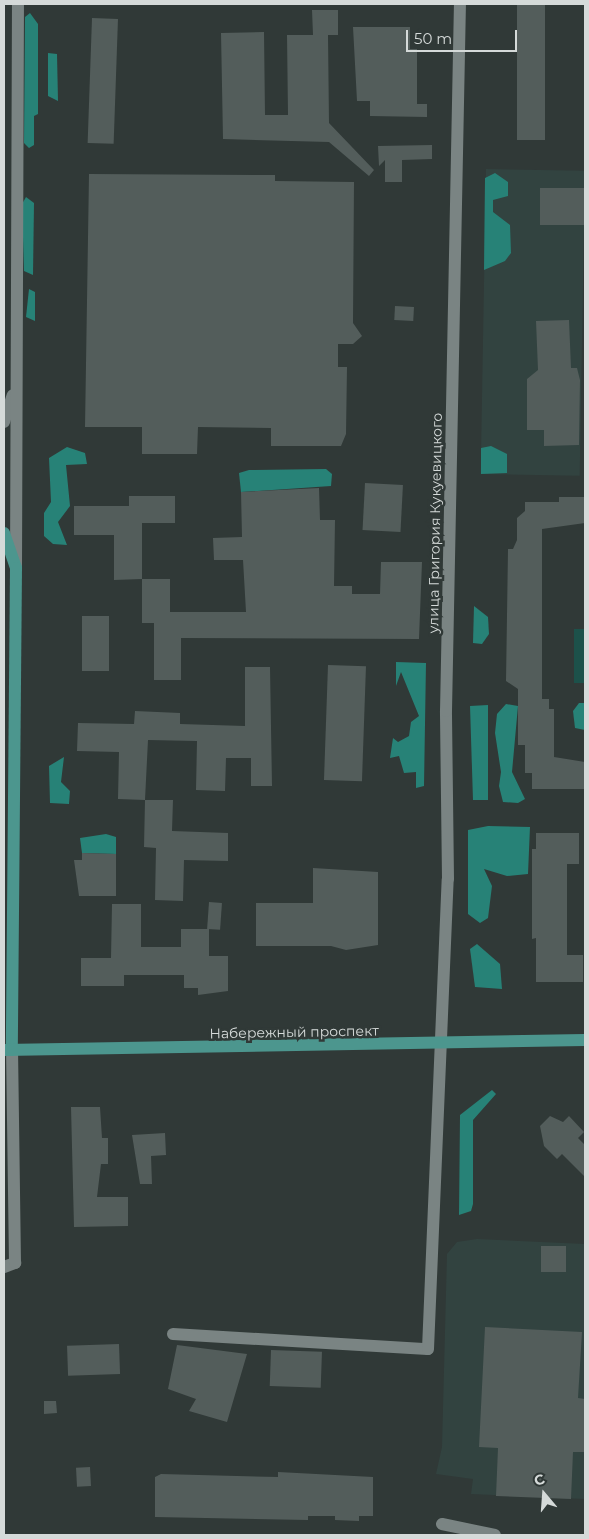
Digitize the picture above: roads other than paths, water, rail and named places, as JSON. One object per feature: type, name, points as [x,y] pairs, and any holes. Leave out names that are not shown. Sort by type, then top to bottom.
[{"type":"main road","points":[[4,532],[16,568],[8,1050]]},
{"type":"main road","name":"Набережный проспект","points":[[8,1050],[585,1040]]},
{"type":"street","points":[[16,568],[17,378],[14,163],[18,4]]},
{"type":"street","name":"улица Григория Кукуевицкого","points":[[174,1334],[428,1349],[439,1043],[448,879],[446,711],[460,4]]},
{"type":"street","points":[[4,422],[17,378]]},
{"type":"street","points":[[4,1267],[15,1263],[8,1050]]},
{"type":"street","points":[[442,1524],[495,1535]]}]
